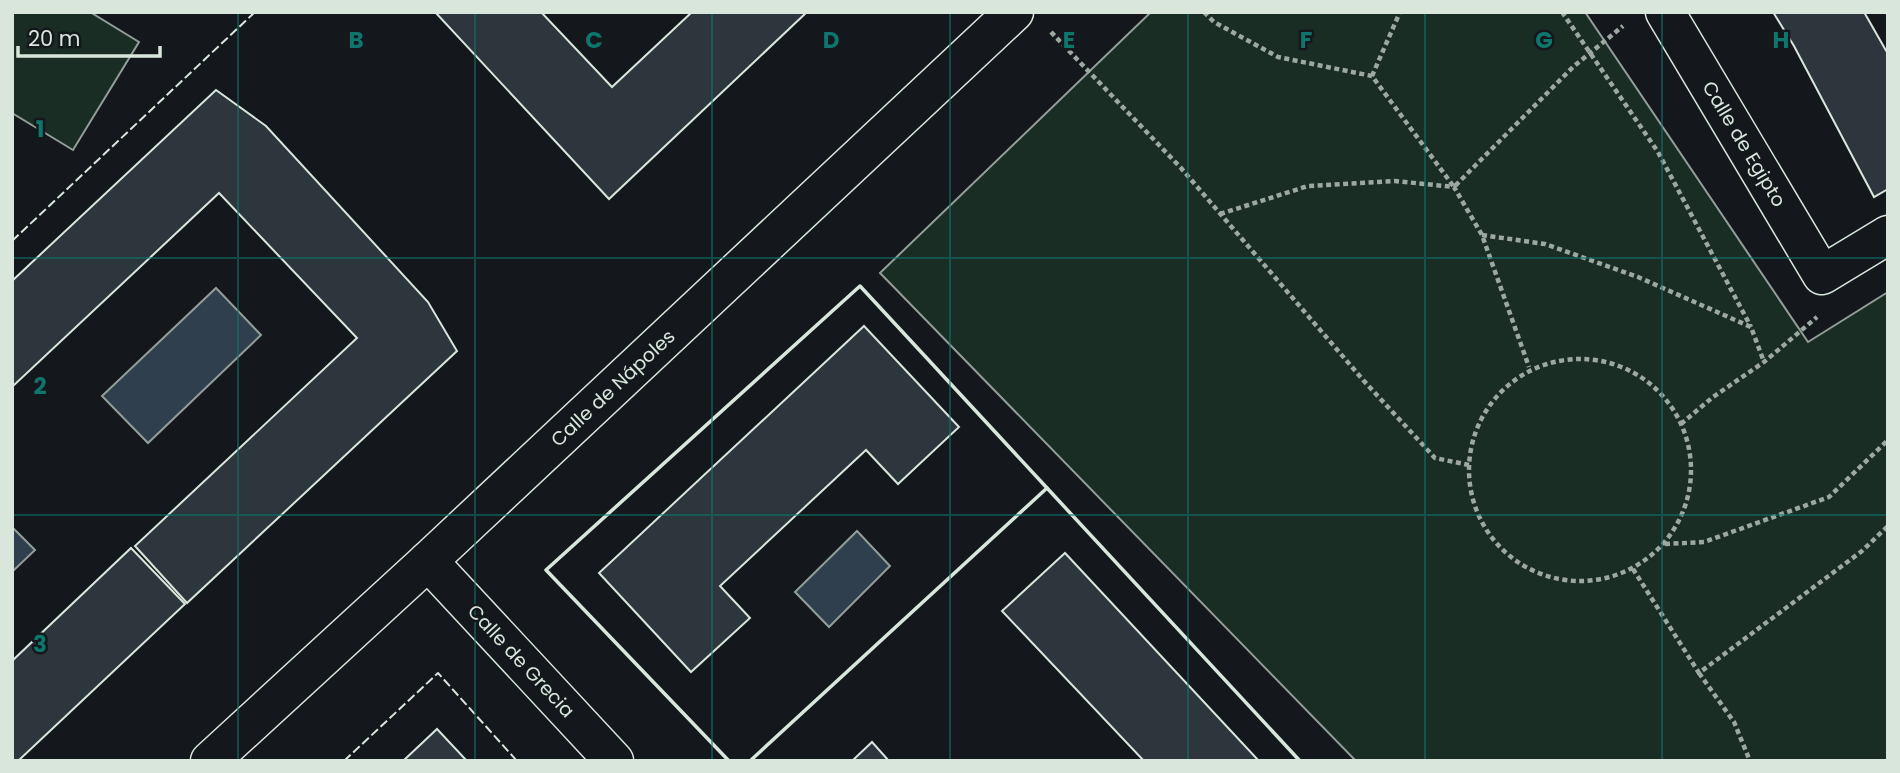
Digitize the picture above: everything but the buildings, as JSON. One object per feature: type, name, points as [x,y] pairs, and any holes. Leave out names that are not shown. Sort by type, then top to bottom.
[{"type":"street","name":"Calle de Egipto","points":[[1648,16],[1822,275]]},
{"type":"street","name":"Calle de Nápoles","points":[[210,761],[1028,17]]},
{"type":"street","points":[[1822,275],[1888,235]]},
{"type":"street","name":"Calle de Grecia","points":[[428,561],[614,761]]},
{"type":"path","points":[[1204,12],[1214,22],[1278,57],[1372,76],[1454,187],[1482,235],[1529,368]]},
{"type":"path","points":[[1372,76],[1400,12]]},
{"type":"path","points":[[1562,12],[1658,152],[1751,327],[1764,362]]},
{"type":"path","points":[[1454,187],[1573,67],[1648,16]]},
{"type":"path","points":[[1028,17],[1181,168],[1364,381],[1435,458],[1469,465]]},
{"type":"path","points":[[1220,214],[1308,186],[1395,181],[1454,187]]},
{"type":"path","points":[[1482,235],[1545,244],[1638,277],[1751,327]]},
{"type":"path","points":[[1681,424],[1713,397],[1764,362],[1832,305],[1822,275]]},
{"type":"path","points":[[1597,358],[1643,377],[1671,404],[1688,440],[1692,473],[1685,511],[1664,544],[1633,569],[1596,581],[1557,580],[1534,572],[1501,550],[1479,518],[1468,481],[1469,465],[1470,442],[1487,406],[1507,384],[1529,368],[1557,359],[1597,358]]},
{"type":"path","points":[[1664,544],[1704,542],[1829,497],[1888,440]]},
{"type":"path","points":[[1699,673],[1862,551],[1888,526]]},
{"type":"path","points":[[1633,569],[1699,673],[1734,722],[1750,761]]},
{"type":"green space","points":[[12,12],[90,12],[139,42],[73,150],[12,113]]},
{"type":"green space","points":[[1151,12],[1585,12],[1808,342],[1888,292],[1888,761],[1356,761],[880,273]]},
{"type":"water","points":[[216,288],[261,335],[148,443],[102,396]]},
{"type":"water","points":[[12,527],[35,550],[12,572]]},
{"type":"water","points":[[857,531],[890,566],[829,627],[795,592]]},
{"type":"fence","points":[[12,241],[255,12]]},
{"type":"fence","points":[[344,761],[438,673],[517,761]]},
{"type":"wall","points":[[729,761],[546,570],[860,286],[1047,488],[750,761]]},
{"type":"wall","points":[[1047,488],[1300,761]]}]
